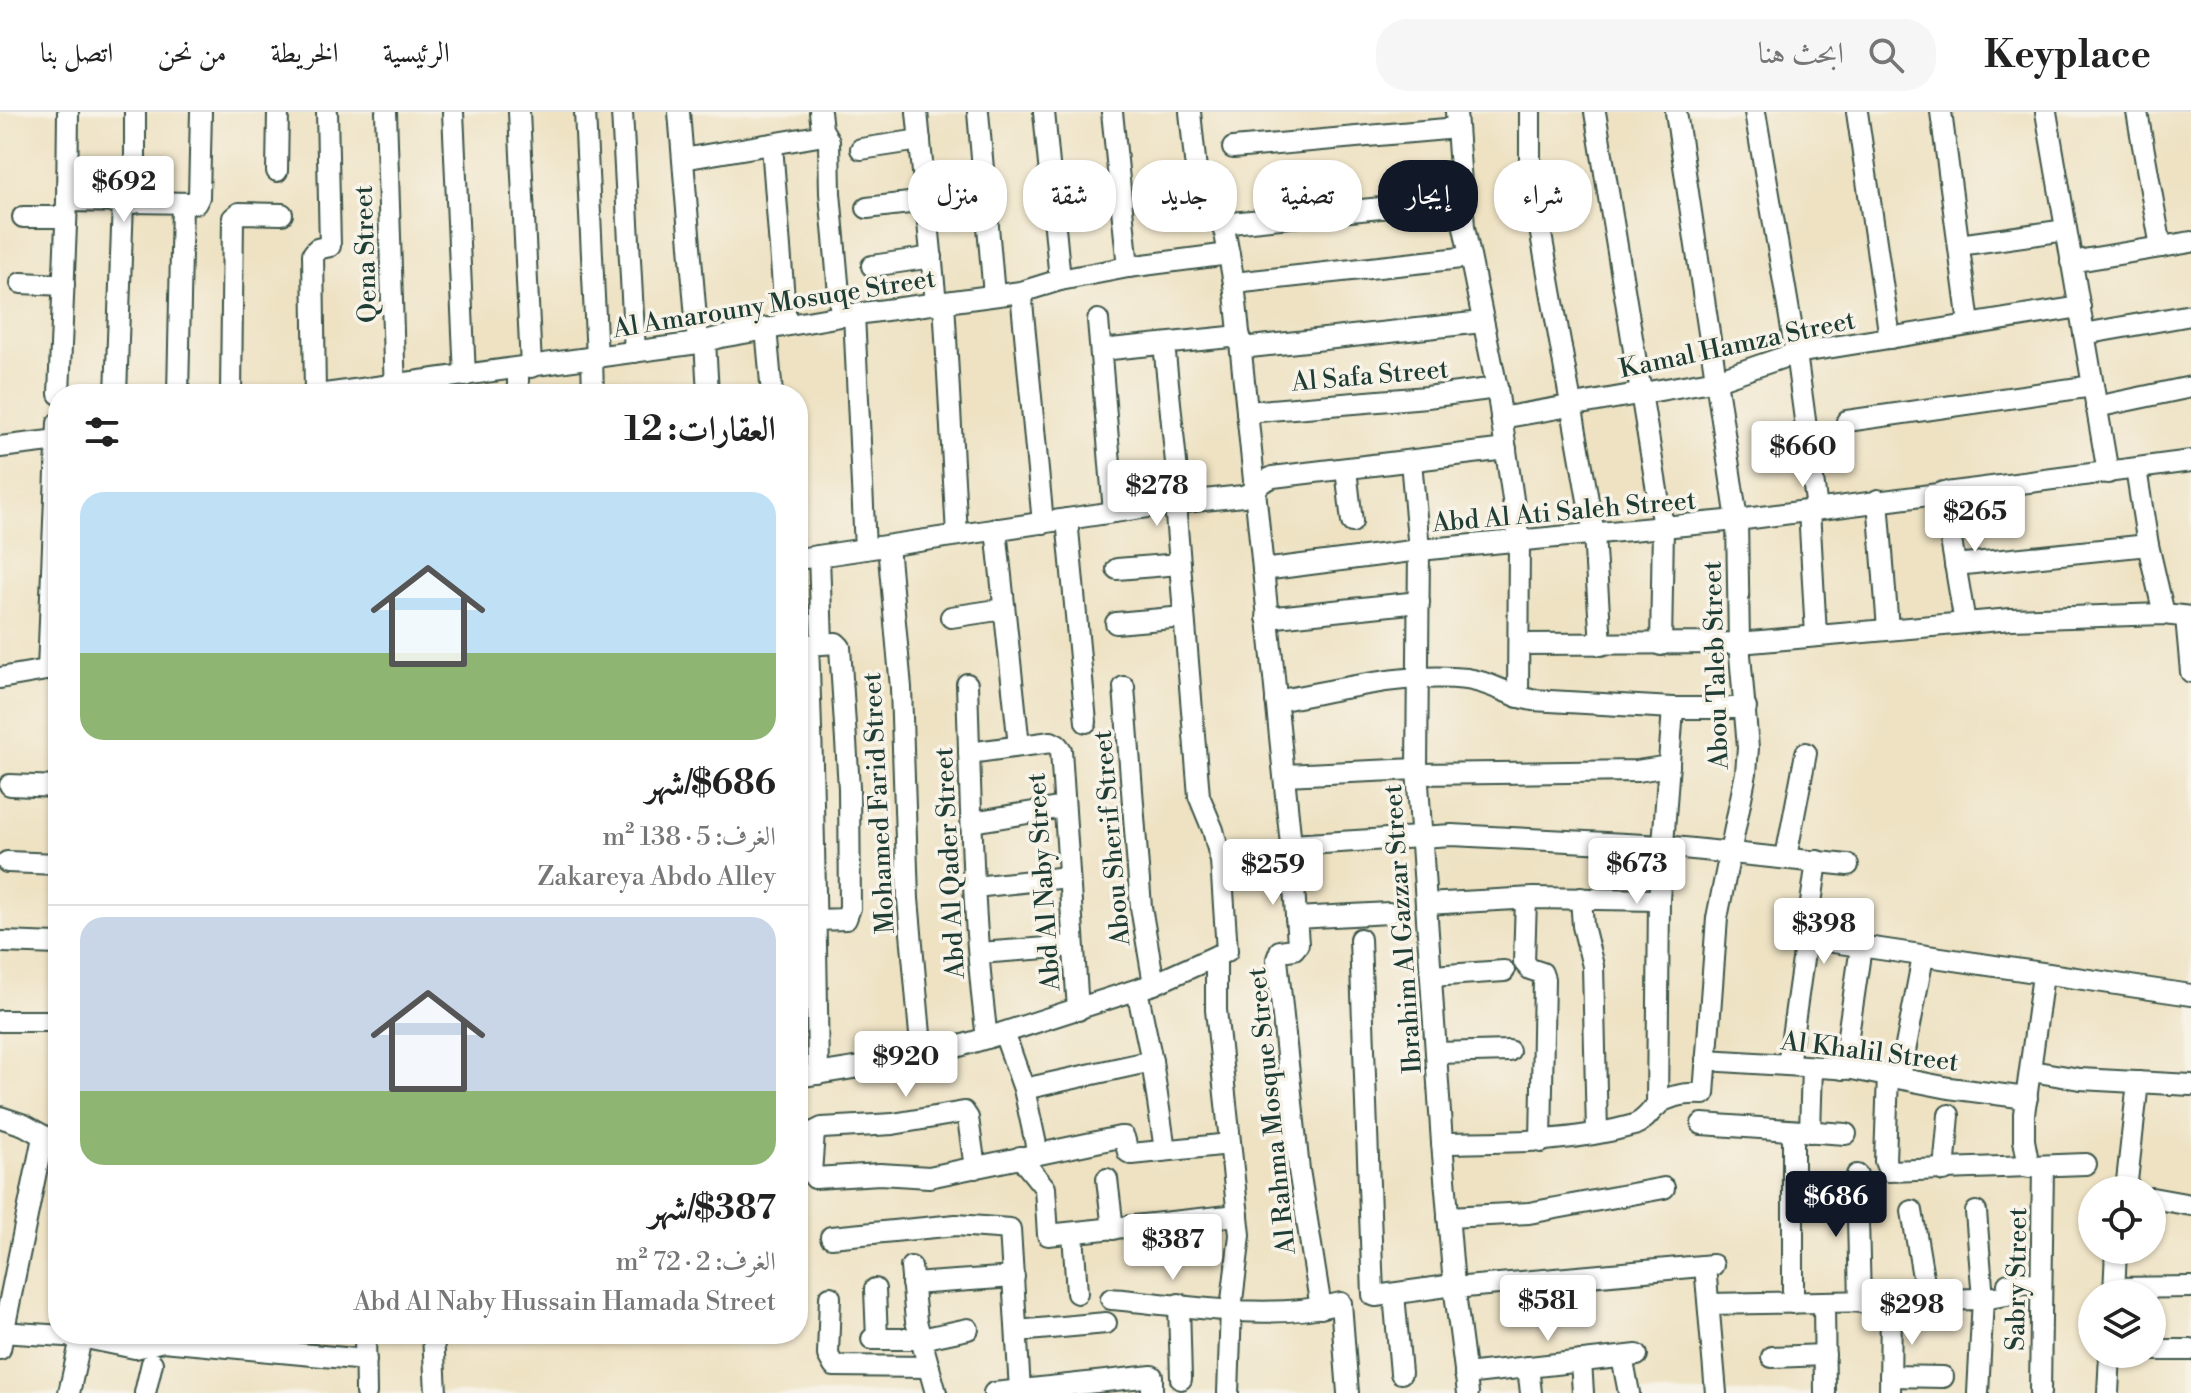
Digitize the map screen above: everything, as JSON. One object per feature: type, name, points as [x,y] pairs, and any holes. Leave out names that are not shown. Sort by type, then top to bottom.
[{"type":"street","points":[[59,384],[68,112]]},
{"type":"street","points":[[117,384],[135,112]]},
{"type":"street","points":[[23,217],[129,202],[194,204],[199,197],[201,112]]},
{"type":"street","points":[[277,171],[278,112]]},
{"type":"street","points":[[326,384],[313,254],[317,249],[330,246],[327,112]]},
{"type":"street","name":"Qena Street","points":[[386,112],[395,384]]},
{"type":"street","points":[[453,112],[457,382]]},
{"type":"street","points":[[519,112],[524,368],[520,384]]},
{"type":"street","points":[[585,112],[594,384]]},
{"type":"street","points":[[622,112],[635,352]]},
{"type":"street","points":[[679,112],[707,384]]},
{"type":"street","points":[[820,112],[824,135],[829,141],[830,193],[848,315],[865,549]]},
{"type":"street","points":[[917,112],[922,160]]},
{"type":"street","points":[[978,112],[994,295]]},
{"type":"street","points":[[1044,112],[1060,280]]},
{"type":"street","points":[[1112,112],[1128,267]]},
{"type":"street","points":[[1190,112],[1195,160]]},
{"type":"street","points":[[1530,112],[1530,172],[1594,534],[1601,645]]},
{"type":"street","points":[[1595,112],[1663,527],[1661,645]]},
{"type":"street","name":"Abou Taleb Street","points":[[1657,1106],[1671,1097],[1688,1093],[1704,1094],[1717,918],[1746,773],[1748,748],[1739,643],[1737,520],[1676,112]]},
{"type":"street","points":[[1755,112],[1796,353],[1813,510],[1816,635]]},
{"type":"street","points":[[1857,112],[1890,338]]},
{"type":"street","points":[[1941,112],[1969,324]]},
{"type":"street","points":[[2046,112],[2108,473]]},
{"type":"street","points":[[2137,112],[2161,247]]},
{"type":"street","points":[[1233,148],[1456,120],[1458,160]]},
{"type":"street","points":[[683,159],[824,135]]},
{"type":"street","points":[[861,149],[920,140]]},
{"type":"street","points":[[772,145],[776,326],[773,384]]},
{"type":"street","points":[[867,208],[908,203]]},
{"type":"street","points":[[178,384],[182,204]]},
{"type":"street","points":[[1237,222],[1378,208]]},
{"type":"street","points":[[231,384],[233,218],[239,213],[282,214]]},
{"type":"street","points":[[1959,245],[2066,230]]},
{"type":"street","points":[[929,232],[940,303],[957,535]]},
{"type":"street","name":"Al Rahma Mosque Street","points":[[1225,232],[1234,283],[1291,845],[1297,947],[1280,951],[1277,959],[1299,1170],[1321,1308]]},
{"type":"street","points":[[1466,232],[1497,388],[1519,541],[1518,697]]},
{"type":"street","points":[[2071,262],[2191,242]]},
{"type":"street","name":"Al Amarouny Mosuqe Street","points":[[457,382],[524,368],[701,342],[776,326],[1021,292],[1060,280],[1128,267],[1229,254]]},
{"type":"street","points":[[872,266],[932,257]]},
{"type":"street","points":[[1234,283],[1470,257]]},
{"type":"street","points":[[21,283],[64,285]]},
{"type":"street","points":[[1021,292],[1043,523]]},
{"type":"street","name":"Kamal Hamza Street","points":[[1501,418],[1717,380],[1796,353],[2080,307]]},
{"type":"street","points":[[2084,334],[2191,315]]},
{"type":"street","points":[[1098,320],[1114,512]]},
{"type":"street","points":[[1101,350],[1482,322]]},
{"type":"street","points":[[816,920],[846,919],[850,908],[849,788],[840,647],[836,643],[808,645],[816,920],[808,1076],[922,1057],[996,1035],[1145,987],[1227,951],[1223,877],[1213,830],[1199,796],[1164,344]]},
{"type":"street","points":[[1847,421],[2191,387]]},
{"type":"street","name":"Al Safa Street","points":[[1247,412],[1497,388]]},
{"type":"street","points":[[0,447],[48,441]]},
{"type":"street","points":[[822,643],[808,557],[1243,496],[1273,477],[1506,449]]},
{"type":"street","name":"Ibrahim Al Gazzar Street","points":[[1411,461],[1419,550],[1417,771],[1442,1143],[1466,1383]]},
{"type":"street","name":"Abd Al Ati Saleh Street","points":[[1263,570],[1419,550],[1737,520],[2191,461]]},
{"type":"street","points":[[1346,469],[1352,522]]},
{"type":"street","points":[[2136,469],[2148,545],[2164,614]]},
{"type":"street","points":[[1943,492],[1965,623]]},
{"type":"street","points":[[1878,500],[1888,629]]},
{"type":"street","points":[[1067,519],[1086,722]]},
{"type":"street","points":[[996,529],[1019,746]]},
{"type":"street","points":[[1955,565],[2148,545]]},
{"type":"street","name":"Mohamed Farid Street","points":[[888,546],[901,688],[908,899],[922,1057]]},
{"type":"street","points":[[1117,569],[1180,564]]},
{"type":"street","points":[[1267,618],[1419,602]]},
{"type":"street","points":[[951,617],[1004,609]]},
{"type":"street","points":[[1519,644],[1739,643],[1965,623],[2164,614],[2189,617],[2191,672]]},
{"type":"street","points":[[1116,623],[1184,617]]},
{"type":"street","points":[[0,678],[48,670]]},
{"type":"street","points":[[1276,701],[1418,677],[1480,681],[1518,697],[1673,708],[1746,708]]},
{"type":"street","name":"Abd Al Qader Street","points":[[967,684],[979,953],[996,1035],[1024,1089],[1029,1156]]},
{"type":"street","name":"Abou Sherif Street","points":[[1124,687],[1145,987],[1165,1150]]},
{"type":"street","points":[[1442,1143],[1541,1142],[1636,1124],[1657,1106],[1659,900],[1673,708]]},
{"type":"street","name":"Abd Al Naby Street","points":[[969,753],[1051,742],[1059,747],[1078,1010]]},
{"type":"street","points":[[1786,857],[1806,753]]},
{"type":"street","points":[[1284,775],[1417,771],[1637,771],[1669,766]]},
{"type":"street","points":[[10,785],[48,787]]},
{"type":"street","points":[[972,822],[1064,807]]},
{"type":"street","points":[[1291,845],[1421,836],[1664,846],[1848,865]]},
{"type":"street","points":[[1788,1065],[1817,861]]},
{"type":"street","points":[[7,862],[48,864]]},
{"type":"street","points":[[975,887],[1068,877]]},
{"type":"street","points":[[1426,904],[1581,898],[1659,900]]},
{"type":"street","points":[[1581,898],[1583,926],[1593,966],[1597,1132]]},
{"type":"street","points":[[1526,899],[1524,962],[1530,969],[1542,973],[1544,979],[1541,1142]]},
{"type":"street","points":[[1296,918],[1389,913]]},
{"type":"street","points":[[1806,938],[2191,995]]},
{"type":"street","points":[[1360,939],[1373,1295],[1709,1266],[1716,1393]]},
{"type":"street","points":[[3,942],[48,944]]},
{"type":"street","points":[[979,953],[1073,946]]},
{"type":"street","points":[[1843,1069],[1861,947]]},
{"type":"street","points":[[1216,956],[1216,1010],[1240,1235],[1231,1309],[1228,1393]]},
{"type":"street","points":[[1923,957],[1894,1076],[1885,1167],[1894,1173],[2086,1164]]},
{"type":"street","points":[[1432,976],[1504,971]]},
{"type":"street","name":"Sabry Street","points":[[2040,1393],[2041,1283],[2036,1166],[2024,1140],[2043,975]]},
{"type":"street","points":[[0,1021],[48,1021]]},
{"type":"street","points":[[1437,1053],[1509,1051]]},
{"type":"street","name":"Al Khalil Street","points":[[1706,1060],[1843,1069],[2027,1098]]},
{"type":"street","points":[[1024,1089],[1152,1061]]},
{"type":"street","points":[[1793,1303],[1801,1132],[1812,1067]]},
{"type":"street","points":[[2031,1071],[2080,1079],[2191,1085]]},
{"type":"street","points":[[2128,1176],[2138,1082]]},
{"type":"street","points":[[975,1168],[968,1118],[964,1112],[893,1124],[817,1128],[814,1132],[811,1173],[815,1178],[880,1174],[923,1178],[975,1168],[1120,1137],[1124,1137],[1128,1152],[1132,1154],[1230,1144]]},
{"type":"street","points":[[1944,1171],[1949,1115]]},
{"type":"street","points":[[0,1117],[24,1125],[48,1139]]},
{"type":"street","points":[[1702,1124],[1846,1134]]},
{"type":"street","points":[[48,1148],[1,1338],[48,1337]]},
{"type":"street","points":[[1029,1156],[1043,1183],[1047,1234],[1238,1215]]},
{"type":"street","points":[[1857,1175],[1860,1302]]},
{"type":"street","points":[[1107,1179],[1113,1229]]},
{"type":"street","points":[[1448,1217],[1529,1213],[1664,1188]]},
{"type":"street","points":[[2166,1201],[2191,1205]]},
{"type":"street","points":[[1912,1211],[1927,1301]]},
{"type":"street","points":[[1976,1212],[1983,1299],[1978,1393]]},
{"type":"street","points":[[831,1237],[956,1225],[1006,1227],[1012,1233],[1020,1390]]},
{"type":"street","points":[[1073,1233],[1077,1293]]},
{"type":"street","points":[[936,1393],[921,1339],[911,1276],[1014,1277]]},
{"type":"street","points":[[1709,1304],[1983,1299],[2007,1295],[2008,1284],[2041,1283]]},
{"type":"street","points":[[2166,1288],[2191,1287]]},
{"type":"street","points":[[875,1289],[874,1339],[921,1339],[968,1329]]},
{"type":"street","points":[[1394,1294],[1401,1373]]},
{"type":"street","points":[[830,1297],[828,1355],[834,1366],[929,1367]]},
{"type":"street","points":[[1111,1299],[1263,1311],[1321,1308],[1341,1303],[1348,1393]]},
{"type":"street","points":[[1891,1301],[1890,1384],[1943,1377]]},
{"type":"street","points":[[1824,1302],[1825,1393]]},
{"type":"street","points":[[1179,1304],[1181,1379]]},
{"type":"street","points":[[1017,1331],[1106,1323]]},
{"type":"street","points":[[69,1393],[79,1344]]},
{"type":"street","points":[[117,1344],[135,1348],[151,1344]]},
{"type":"street","points":[[246,1344],[366,1360]]},
{"type":"street","points":[[365,1344],[366,1393]]},
{"type":"street","points":[[434,1344],[436,1393]]},
{"type":"street","points":[[2166,1350],[2191,1350]]},
{"type":"street","points":[[1772,1357],[1825,1355]]},
{"type":"street","points":[[1466,1383],[1528,1367],[1629,1356],[1629,1393]]},
{"type":"street","points":[[1581,1361],[1583,1393]]},
{"type":"street","points":[[145,1393],[152,1363]]},
{"type":"street","points":[[1528,1367],[1531,1393]]},
{"type":"street","points":[[2108,1393],[2109,1368]]},
{"type":"street","points":[[994,1393],[1083,1388],[1152,1376],[1152,1393]]}]
